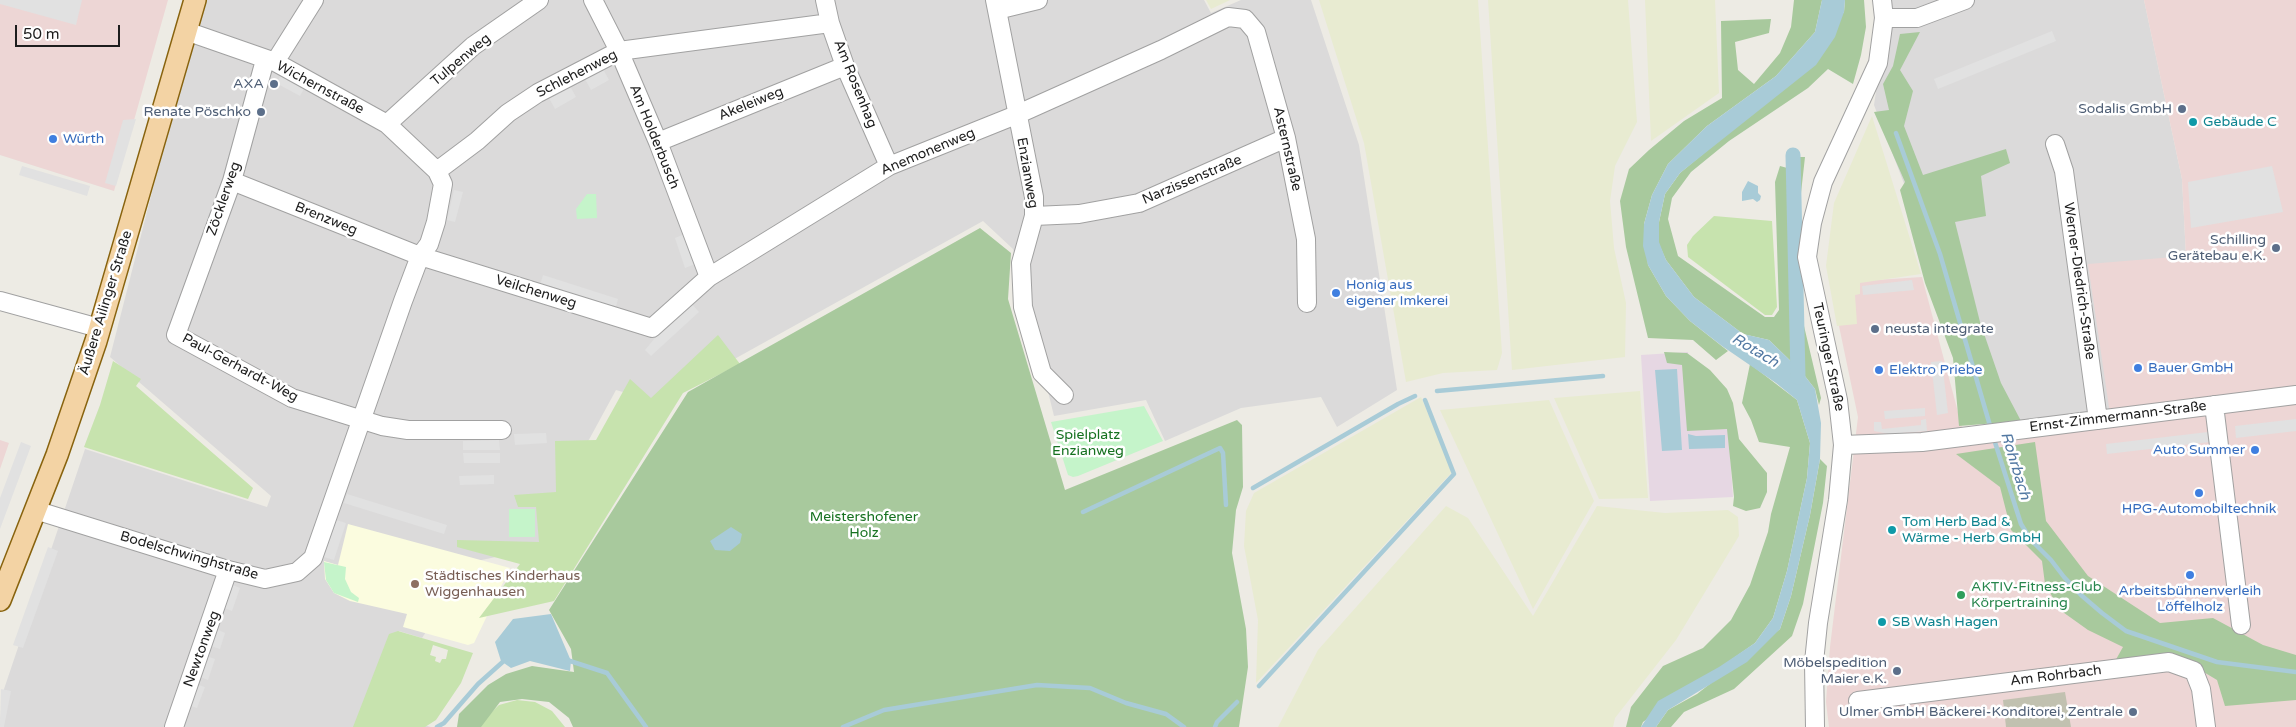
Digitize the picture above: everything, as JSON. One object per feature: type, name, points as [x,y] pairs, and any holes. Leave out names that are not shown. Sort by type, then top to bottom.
[{"type":"main road","name":"Äußere Ailinger Straße","points":[[0,600],[57,455],[99,328],[196,0]]},
{"type":"street","name":"Zöcklerweg","points":[[176,335],[232,181],[270,61],[314,0]]},
{"type":"street","name":"Tulpenweg","points":[[387,124],[474,46],[539,0]]},
{"type":"street","name":"Am Holderbusch","points":[[594,0],[619,51],[658,142],[709,277]]},
{"type":"street","name":"Am Rosenhag","points":[[826,0],[830,23],[845,66],[889,166]]},
{"type":"street","points":[[996,5],[1038,0]]},
{"type":"street","name":"Teuringer Straße","points":[[1815,727],[1814,662],[1818,623],[1838,500],[1843,445],[1838,400],[1808,257],[1812,223],[1822,182],[1878,63],[1884,18],[1882,0]]},
{"type":"street","points":[[1884,18],[1917,18],[1965,0]]},
{"type":"street","name":"Enzianweg","points":[[996,5],[1016,115],[1034,197],[1034,216],[1021,262],[1023,307],[1042,373],[1064,395]]},
{"type":"street","name":"Anemonenweg","points":[[652,328],[709,277],[889,166],[1016,115],[1161,50],[1228,17]]},
{"type":"street","name":"Asternstraße","points":[[1228,17],[1246,19],[1256,32],[1286,138],[1306,239],[1307,303]]},
{"type":"street","name":"Schlehenweg","points":[[438,171],[477,141],[508,113],[538,93],[619,51],[830,23]]},
{"type":"street","name":"Wichernstraße","points":[[186,31],[270,61],[387,124],[438,171]]},
{"type":"street","name":"Akeleiweg","points":[[658,142],[845,66]]},
{"type":"street","name":"Narzissenstraße","points":[[1034,216],[1079,214],[1139,203],[1286,138]]},
{"type":"street","name":"Werner-Diedrich-Straße","points":[[2055,144],[2064,171],[2098,420]]},
{"type":"street","name":"Bodelschwinghstraße","points":[[35,510],[228,570],[265,579],[297,572],[313,558],[420,256],[429,244],[436,222],[443,184],[438,171]]},
{"type":"street","name":"Brenzweg","points":[[232,181],[420,256]]},
{"type":"street","name":"Veilchenweg","points":[[420,256],[652,328]]},
{"type":"street","points":[[0,300],[99,328]]},
{"type":"street","name":"Paul-Gerhardt-Weg","points":[[176,335],[292,398],[362,420]]},
{"type":"street","name":"Ernst-Zimmermann-Straße","points":[[1843,445],[1922,442],[2296,395]]},
{"type":"street","name":"Ernst-Zimmermann-Straße","points":[[2214,405],[2241,625]]},
{"type":"street","points":[[362,420],[382,426],[408,430],[502,430]]},
{"type":"street","name":"Newtonweg","points":[[174,727],[212,624],[228,570]]},
{"type":"street","name":"Am Rohrbach","points":[[1858,701],[2169,662],[2194,671],[2201,688],[2206,727]]},
{"type":"shaded area","points":[[0,0],[168,0],[114,191],[0,155]]},
{"type":"shaded area","points":[[0,0],[82,0],[76,25],[0,4]]},
{"type":"shaded area","points":[[201,0],[1204,0],[1211,13],[1241,0],[1311,0],[1359,145],[1397,390],[1337,427],[1321,397],[1241,408],[1165,441],[1146,400],[1054,416],[1013,249],[983,221],[657,402],[616,390],[585,447],[548,546],[472,562],[422,638],[399,631],[371,711],[431,727],[0,727],[2,695],[85,449],[267,507],[271,496],[110,357]]},
{"type":"shaded area","points":[[1206,0],[1230,0],[1211,9]]},
{"type":"shaded area","points":[[1319,0],[1478,0],[1502,353],[1497,370],[1443,373],[1406,382],[1364,143]]},
{"type":"shaded area","points":[[1488,0],[1628,0],[1637,122],[1615,166],[1610,201],[1614,248],[1626,303],[1625,357],[1512,370]]},
{"type":"shaded area","points":[[1645,0],[1715,0],[1719,93],[1651,141]]},
{"type":"shaded area","points":[[1890,0],[2144,0],[2182,179],[2186,257],[2110,414],[2001,438],[1874,105]]},
{"type":"shaded area","points":[[2144,0],[2296,0],[2296,727],[1829,727],[1826,702],[1830,647],[1858,417],[1830,283],[1922,277],[1966,442],[2110,414],[2088,264],[2186,256],[2182,179]]},
{"type":"shaded area","points":[[2052,31],[2056,41],[1938,89],[1934,79]]},
{"type":"shaded area","points":[[603,69],[609,80],[591,90],[585,79]]},
{"type":"shaded area","points":[[282,74],[305,87],[300,96],[276,83]]},
{"type":"shaded area","points":[[570,86],[576,97],[555,109],[549,98]]},
{"type":"shaded area","points":[[1872,116],[1921,274],[1860,283],[1860,294],[1855,295],[1857,324],[1837,326],[1826,266],[1834,203]]},
{"type":"shaded area","points":[[136,119],[116,186],[105,183],[123,120]]},
{"type":"shaded area","points":[[22,166],[90,186],[87,196],[19,175]]},
{"type":"shaded area","points":[[2272,166],[2283,212],[2191,228],[2188,182]]},
{"type":"shaded area","points":[[454,190],[463,192],[455,222],[447,220]]},
{"type":"shaded area","points":[[685,234],[695,264],[685,268],[675,238]]},
{"type":"shaded area","points":[[543,275],[618,299],[615,310],[540,285]]},
{"type":"shaded area","points":[[1912,280],[1914,290],[1863,295],[1862,286]]},
{"type":"shaded area","points":[[692,304],[699,312],[651,356],[645,350],[659,333]]},
{"type":"shaded area","points":[[1688,352],[1692,424],[1728,422],[1733,497],[1650,501],[1641,355]]},
{"type":"shaded area","points":[[1942,361],[1948,413],[1937,415],[1931,362]]},
{"type":"shaded area","points":[[1640,391],[1648,498],[1599,499],[1554,398]]},
{"type":"shaded area","points":[[1421,397],[1453,471],[1256,683],[1258,620],[1244,546],[1246,511],[1254,493]]},
{"type":"shaded area","points":[[1549,400],[1594,501],[1533,609],[1440,410]]},
{"type":"shaded area","points":[[1925,408],[1925,416],[1885,419],[1884,411]]},
{"type":"shaded area","points":[[1926,419],[1927,431],[1889,434],[1874,431],[1874,422],[1881,422],[1882,429],[1921,425],[1921,420]]},
{"type":"shaded area","points":[[2296,419],[2296,431],[2236,438],[2235,426]]},
{"type":"shaded area","points":[[2208,432],[2210,442],[2107,454],[2106,444]]},
{"type":"shaded area","points":[[546,433],[547,443],[515,445],[514,434]]},
{"type":"shaded area","points":[[0,440],[9,443],[0,469]]},
{"type":"shaded area","points":[[499,440],[500,450],[463,450],[463,441]]},
{"type":"shaded area","points":[[21,442],[31,446],[0,529],[0,498]]},
{"type":"shaded area","points":[[463,453],[500,453],[500,463],[464,463]]},
{"type":"shaded area","points":[[494,475],[494,484],[460,485],[459,476]]},
{"type":"shaded area","points":[[347,494],[447,525],[444,534],[344,503]]},
{"type":"shaded area","points":[[1446,506],[1468,518],[1533,616],[1597,506],[1665,513],[1728,510],[1738,517],[1739,536],[1676,640],[1615,718],[1613,727],[1278,727],[1318,650]]},
{"type":"shaded area","points":[[336,520],[346,523],[334,560],[324,557]]},
{"type":"shaded area","name":"Städtisches Kinderhaus Wiggenhausen","points":[[348,524],[510,568],[474,643],[468,645],[403,627],[407,614],[350,601],[334,593],[325,579],[324,561],[338,565]]},
{"type":"shaded area","points":[[48,547],[58,551],[23,648],[13,645]]},
{"type":"shaded area","points":[[230,584],[240,588],[232,611],[222,607]]},
{"type":"shaded area","points":[[216,629],[225,633],[220,649],[211,646]]},
{"type":"shaded area","points":[[206,656],[215,659],[208,680],[198,676]]},
{"type":"shaded area","points":[[195,684],[205,687],[197,708],[188,705]]},
{"type":"shaded area","points":[[1,689],[11,691],[4,727],[0,727]]},
{"type":"shaded area","points":[[2065,692],[2071,727],[2006,727],[2003,700]]},
{"type":"green space","points":[[1794,0],[1822,0],[1815,32],[1776,76],[1707,126],[1668,164],[1652,195],[1644,224],[1648,265],[1666,296],[1690,321],[1728,351],[1716,360],[1693,340],[1648,338],[1626,247],[1620,201],[1629,169],[1684,121],[1722,98],[1721,21],[1771,19],[1769,33],[1735,42],[1738,70],[1754,84],[1780,53],[1791,27]]},
{"type":"green space","points":[[1845,0],[1864,0],[1866,27],[1853,84],[1828,69],[1808,88],[1729,141],[1691,172],[1672,198],[1668,219],[1678,256],[1765,317],[1774,317],[1779,310],[1775,182],[1780,166],[1791,169],[1798,157],[1805,157],[1797,229],[1792,235],[1793,305],[1804,326],[1821,398],[1819,405],[1815,389],[1801,371],[1769,340],[1743,334],[1694,297],[1666,260],[1658,242],[1659,222],[1665,194],[1680,173],[1716,143],[1844,12]]},
{"type":"green space","points":[[1920,32],[1900,70],[1913,91],[1904,126],[1923,175],[2006,149],[2010,163],[1981,176],[1986,216],[1955,222],[1980,322],[2001,383],[2021,421],[1959,426],[1953,358],[1925,283],[1900,190],[1905,182],[1874,112],[1889,110],[1883,84],[1893,66],[1900,34]]},
{"type":"green space","points":[[587,194],[596,194],[597,218],[577,219],[576,209]]},
{"type":"green space","points":[[1714,216],[1772,221],[1777,307],[1772,315],[1765,315],[1688,257],[1687,245],[1693,236]]},
{"type":"green space","name":"Meistershofener Holz","points":[[980,228],[1011,253],[1008,299],[1065,490],[1237,420],[1242,425],[1243,487],[1236,510],[1232,553],[1246,629],[1248,667],[1239,727],[573,727],[569,718],[549,702],[522,699],[500,702],[481,727],[457,727],[459,714],[488,685],[506,674],[532,666],[574,672],[571,649],[549,610],[688,392]]},
{"type":"green space","points":[[718,335],[740,364],[683,393],[554,601],[479,618],[520,564],[457,547],[457,540],[539,542],[536,507],[518,507],[514,495],[556,492],[555,441],[596,440],[630,379],[651,398]]},
{"type":"green space","points":[[1664,352],[1687,353],[1710,370],[1727,389],[1733,403],[1739,439],[1767,473],[1767,492],[1760,508],[1746,511],[1733,506],[1734,497],[1727,429],[1687,431],[1682,365],[1667,363]]},
{"type":"green space","points":[[113,361],[141,379],[136,386],[253,488],[248,499],[84,447],[100,405]]},
{"type":"green space","points":[[1750,364],[1797,400],[1810,443],[1807,478],[1787,571],[1773,618],[1755,643],[1643,722],[1641,727],[1626,727],[1631,707],[1663,666],[1703,648],[1731,620],[1750,585],[1768,532],[1771,514],[1790,447],[1759,442],[1742,403]]},
{"type":"green space","name":"Spielplatz Enzianweg","points":[[1144,406],[1163,441],[1078,476],[1068,475],[1051,422]]},
{"type":"green space","points":[[2035,442],[2046,521],[2088,576],[2160,623],[2213,618],[2263,645],[2296,655],[2296,700],[2225,706],[2217,680],[2187,662],[2114,663],[2123,647],[2088,630],[2060,610],[2045,584],[2042,561],[2011,530],[2000,487],[1956,454]]},
{"type":"green space","points":[[1820,459],[1827,466],[1823,503],[1803,604],[1792,636],[1734,689],[1684,712],[1671,727],[1656,727],[1668,710],[1697,694],[1780,629],[1791,596],[1810,515]]},
{"type":"green space","points":[[509,509],[535,509],[535,537],[509,537]]},
{"type":"green space","points":[[324,562],[346,567],[345,579],[351,592],[359,598],[358,602],[334,593],[326,580]]},
{"type":"green space","points":[[398,631],[473,653],[461,683],[436,720],[425,727],[353,727],[389,634]],"holes":[[[433,645],[448,650],[446,659],[442,659],[440,663],[435,661],[436,657],[430,655]]]},
{"type":"green space","points":[[517,700],[535,702],[552,711],[565,727],[476,727],[499,705]]},
{"type":"water","name":"Rotach","points":[[1822,0],[1845,0],[1844,12],[1835,37],[1816,65],[1680,173],[1665,194],[1659,222],[1659,242],[1666,260],[1694,297],[1743,334],[1769,340],[1801,371],[1815,389],[1821,423],[1820,459],[1810,515],[1791,596],[1780,629],[1747,662],[1668,710],[1656,727],[1641,727],[1658,701],[1719,667],[1755,643],[1773,618],[1787,571],[1807,478],[1810,443],[1797,400],[1690,321],[1666,296],[1648,265],[1643,246],[1644,224],[1652,195],[1668,164],[1707,126],[1776,76],[1815,32]]},
{"type":"water","points":[[1748,181],[1758,186],[1758,193],[1761,196],[1757,202],[1753,199],[1742,201],[1742,192]]},
{"type":"water","points":[[1677,369],[1682,450],[1662,451],[1655,370]]},
{"type":"water","points":[[1688,434],[1696,436],[1725,435],[1725,448],[1689,449]]},
{"type":"water","points":[[731,527],[742,534],[740,543],[730,551],[715,550],[710,541]]},
{"type":"water","points":[[551,614],[571,661],[570,671],[530,661],[511,668],[501,661],[495,642],[513,619]]},
{"type":"waterway","name":"Rohrbach","points":[[1896,133],[1940,254],[1991,429]]},
{"type":"waterway","points":[[1793,155],[1798,377]]},
{"type":"waterway","points":[[1437,391],[1603,376]]},
{"type":"waterway","points":[[1253,488],[1415,396]]},
{"type":"waterway","points":[[1259,686],[1454,474],[1425,400]]},
{"type":"waterway","name":"Rohrbach","points":[[1993,436],[2021,524],[2031,540],[2051,560],[2064,577],[2102,613],[2126,631],[2217,662],[2296,672]]},
{"type":"waterway","points":[[1083,512],[1220,448],[1223,453],[1226,505]]},
{"type":"waterway","points":[[437,727],[444,723],[478,684],[506,659]]},
{"type":"waterway","points":[[567,660],[607,673],[646,727]]},
{"type":"waterway","points":[[843,727],[884,710],[1037,685],[1090,688],[1126,703],[1166,714],[1184,727]]},
{"type":"waterway","points":[[1215,727],[1217,722],[1237,702]]},
{"type":"place","name":"AXA","points":[[274,84]]},
{"type":"place","name":"Sodalis GmbH","points":[[2182,109]]},
{"type":"place","name":"Renate Pöschko","points":[[261,112]]},
{"type":"place","name":"Gebäude C","points":[[2193,122]]},
{"type":"place","name":"Würth","points":[[53,139]]},
{"type":"place","name":"Schilling Gerätebau e.K.","points":[[2276,248]]},
{"type":"place","name":"Honig aus eigener Imkerei","points":[[1336,293]]},
{"type":"place","name":"neusta integrate","points":[[1875,329]]},
{"type":"place","name":"Bauer GmbH","points":[[2138,368]]},
{"type":"place","name":"Elektro Priebe","points":[[1879,370]]},
{"type":"place","name":"Auto Summer","points":[[2255,450]]},
{"type":"place","name":"HPG-Automobiltechnik","points":[[2199,493]]},
{"type":"place","name":"Tom Herb Bad & Wärme - Herb GmbH","points":[[1892,530]]},
{"type":"place","name":"Arbeitsbühnenverleih Löffelholz","points":[[2190,575]]},
{"type":"place","name":"Städtisches Kinderhaus Wiggenhausen","points":[[415,584]]},
{"type":"place","name":"AKTIV-Fitness-Club Körpertraining","points":[[1961,595]]},
{"type":"place","name":"SB Wash Hagen","points":[[1882,622]]},
{"type":"place","name":"Möbelspedition Maier e.K.","points":[[1897,671]]},
{"type":"place","name":"Ulmer GmbH Bäckerei-Konditorei, Zentrale","points":[[2133,712]]}]
